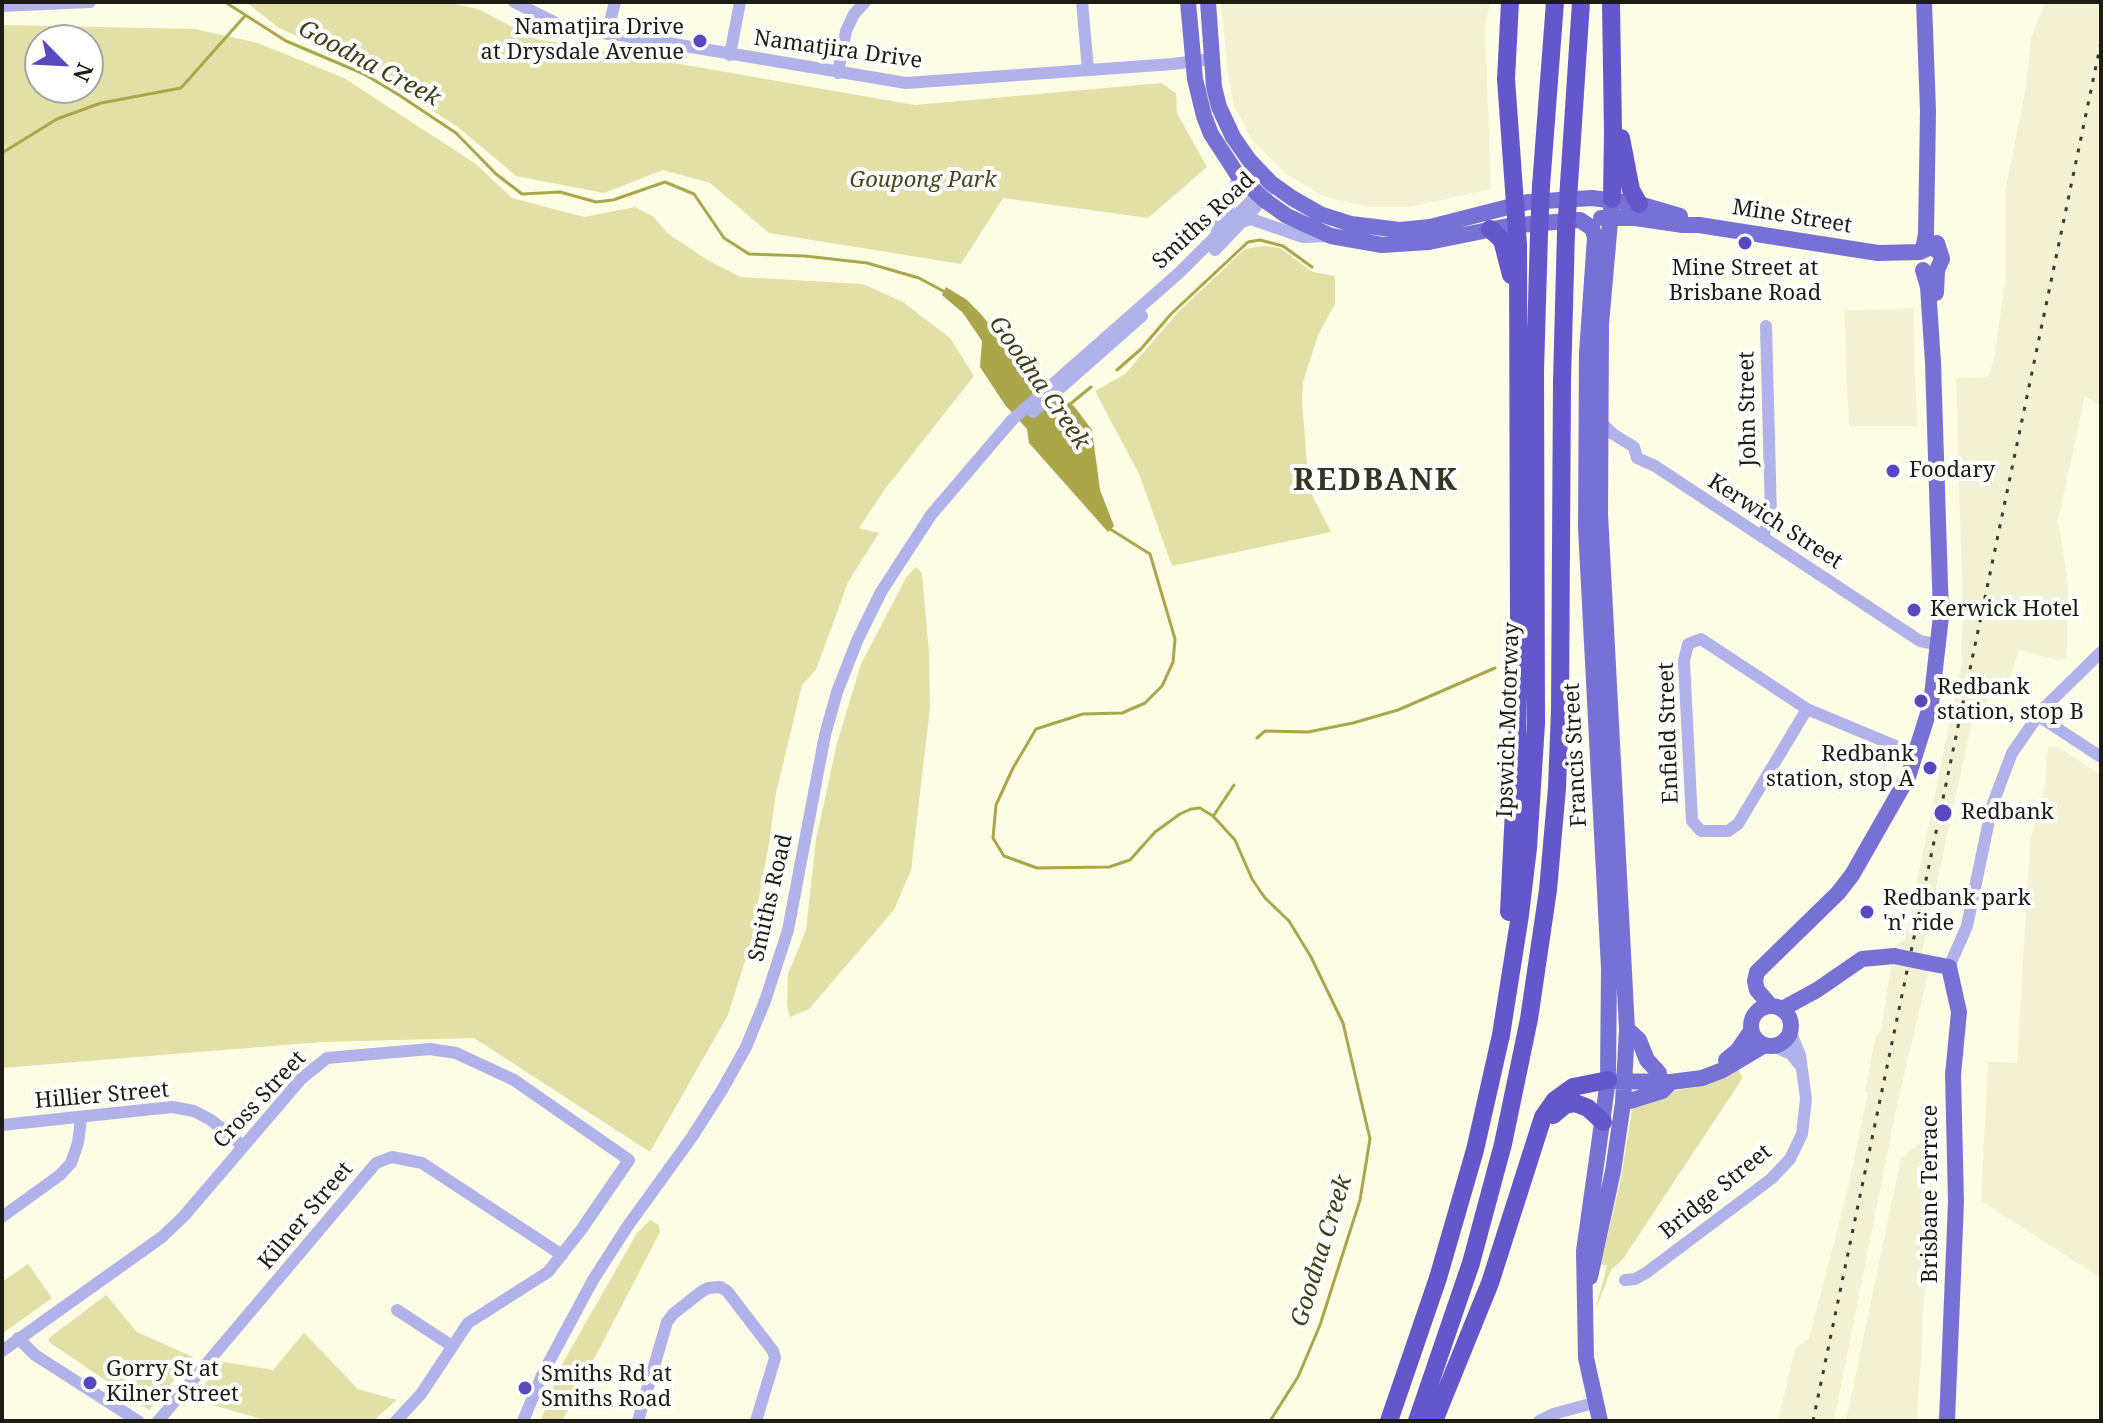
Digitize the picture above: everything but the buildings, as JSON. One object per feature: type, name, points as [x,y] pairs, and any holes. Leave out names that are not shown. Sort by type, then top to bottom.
[{"type":"highway","points":[[1510,2],[1507,112],[1518,292],[1518,699],[1508,917],[1516,941]]},
{"type":"highway","name":"Ipswich Motorway","points":[[1389,1421],[1438,1278],[1475,1150],[1495,1063],[1528,848],[1536,724],[1535,387],[1539,234],[1555,2]]},
{"type":"highway","points":[[1417,1421],[1466,1278],[1503,1144],[1529,1019],[1546,903],[1557,788],[1561,697],[1561,460],[1573,226],[1569,184],[1581,2]]},
{"type":"highway","points":[[1611,2],[1611,209]]},
{"type":"highway","points":[[1613,132],[1621,136],[1631,190],[1639,204]]},
{"type":"highway","points":[[1490,229],[1502,240],[1518,292]]},
{"type":"highway","points":[[1434,1421],[1490,1283],[1540,1124],[1555,1100],[1580,1084],[1620,1078]]},
{"type":"highway","points":[[1531,1160],[1549,1120],[1565,1105],[1584,1105],[1603,1122]]},
{"type":"main road","name":"Mine Street","points":[[1188,2],[1193,62],[1204,116],[1211,134],[1237,174],[1260,196],[1287,216],[1331,236],[1370,244],[1411,245],[1516,225],[1573,226],[1611,209],[1639,204],[1699,225]]},
{"type":"main road","name":"Mine Street","points":[[1208,2],[1214,87],[1225,122],[1241,150],[1271,183],[1320,214],[1351,224],[1383,229],[1430,227],[1514,205],[1565,198],[1635,218],[1927,260]]},
{"type":"main road","points":[[1620,1078],[1711,1075],[1769,1045],[1784,1041],[1783,1017],[1759,995],[1755,985],[1760,967],[1838,893],[1852,875],[1900,793],[1917,755],[1931,704],[1940,645],[1941,594],[1926,235],[1924,2]]},
{"type":"main road","name":"Francis Street","points":[[1600,1421],[1594,1403],[1585,1343],[1585,1231],[1603,1122],[1620,1078],[1627,1029],[1627,980],[1603,589],[1599,420],[1601,324],[1611,209]]},
{"type":"main road","name":"Francis Street","points":[[1573,226],[1592,228],[1595,237],[1587,353],[1586,528],[1609,968],[1623,1103],[1613,1171],[1586,1295]]},
{"type":"main road","points":[[1769,1045],[1754,1037],[1745,985],[1748,970],[1757,957],[1794,935]]},
{"type":"main road","points":[[1783,1017],[1862,959],[1894,956],[1949,967]]},
{"type":"main road","name":"Brisbane Terrace","points":[[1947,1421],[1956,1202],[1953,1075],[1959,1012],[1949,967]]},
{"type":"main road","points":[[1665,1078],[1720,1063],[1737,1051],[1764,1007],[1783,1017]]},
{"type":"main road","points":[[1627,1029],[1639,1040],[1647,1060],[1665,1078]]},
{"type":"main road","points":[[1623,1103],[1662,1091],[1665,1078]]},
{"type":"street","points":[[2,6],[90,2]]},
{"type":"street","name":"Namatjira Drive","points":[[514,2],[551,22],[607,34],[838,73],[921,83],[1211,59]]},
{"type":"street","points":[[607,34],[615,2]]},
{"type":"street","points":[[730,55],[740,2]]},
{"type":"street","points":[[838,73],[846,31],[854,14],[865,2]]},
{"type":"street","points":[[1082,2],[1088,70]]},
{"type":"street","points":[[1213,241],[1235,193],[1237,174]]},
{"type":"street","name":"Smiths Road","points":[[1058,384],[1192,272],[1242,222],[1271,183]]},
{"type":"street","name":"Smiths Road","points":[[523,1421],[543,1373],[593,1280],[700,1125],[746,1047],[788,930],[825,735],[837,692],[857,641],[908,547],[954,486],[990,447],[1260,196]]},
{"type":"street","points":[[1242,222],[1251,219],[1303,237],[1331,236]]},
{"type":"street","name":"John Street","points":[[1762,537],[1771,517],[1766,326]]},
{"type":"street","name":"Kerwich Street","points":[[1599,420],[1613,434],[1634,447],[1637,458],[1655,466],[1920,641],[1940,645]]},
{"type":"street","name":"Enfield Street","points":[[1701,639],[1807,709],[1738,824],[1728,831],[1701,831],[1692,821],[1684,661],[1688,644],[1701,639]]},
{"type":"street","points":[[1949,967],[1971,911],[1997,788],[2019,740],[2037,715],[2101,652]]},
{"type":"street","points":[[1807,709],[1917,755]]},
{"type":"street","points":[[2037,715],[2101,757]]},
{"type":"street","name":"Bridge Street","points":[[1625,1280],[1646,1273],[1785,1166],[1795,1151],[1804,1126],[1806,1099],[1800,1055],[1783,1017]]},
{"type":"street","points":[[1769,1045],[1791,1054],[1801,1066]]},
{"type":"street","name":"Cross Street","points":[[2,1351],[162,1237],[184,1216],[301,1079],[327,1058],[430,1049],[456,1053],[514,1080],[629,1160],[562,1255]]},
{"type":"street","name":"Hillier Street","points":[[2,1125],[172,1107],[194,1111],[211,1120],[243,1146]]},
{"type":"street","points":[[2,1217],[60,1175],[71,1163],[78,1143],[81,1118]]},
{"type":"street","name":"Kilner Street","points":[[158,1421],[376,1163],[392,1157],[422,1163],[562,1255]]},
{"type":"street","points":[[396,1421],[421,1394],[468,1323],[548,1272],[562,1255]]},
{"type":"street","points":[[638,1421],[667,1322],[701,1292],[720,1287],[727,1291],[773,1351],[775,1358],[756,1421]]},
{"type":"street","points":[[397,1310],[452,1346]]},
{"type":"street","points":[[18,1338],[35,1355],[138,1421]]},
{"type":"street","name":"Smiths Road","points":[[531,1421],[557,1348]]},
{"type":"street","points":[[1539,1421],[1558,1412],[1594,1403]]},
{"type":"shaded area","points":[[1221,2],[1490,2],[1485,27],[1491,189],[1409,207],[1370,207],[1325,197],[1286,174],[1252,140],[1234,105]]},
{"type":"shaded area","points":[[2045,2],[2101,2],[2101,406],[2085,396],[2058,520],[2068,583],[2067,658],[2056,660],[2019,650],[2006,688],[1990,685],[1983,723],[1972,721],[1921,956],[1928,974],[1896,1109],[1834,1421],[1778,1421],[1795,1349],[1809,1338],[1846,1197],[1868,1093],[1865,1092],[1876,1035],[1881,1030],[1896,951],[1894,946],[1905,940],[1962,663],[1956,378],[1988,377],[1994,359],[2005,282],[2005,192],[2026,87],[2031,39]]},
{"type":"shaded area","points":[[1913,308],[1917,426],[1849,426],[1844,311]]},
{"type":"shaded area","points":[[2048,747],[2058,747],[2101,775],[2101,1278],[1981,1201],[1988,1062],[2017,1063],[2030,842],[2045,784]]},
{"type":"shaded area","points":[[1934,1132],[1917,1421],[1846,1421],[1901,1158]]},
{"type":"green space","name":"Goupong Park","points":[[246,2],[446,2],[478,9],[536,39],[915,105],[1161,83],[1176,93],[1177,113],[1207,167],[1148,218],[1003,198],[961,264],[769,233],[710,183],[663,170],[604,193],[516,176],[458,127],[363,66],[279,28]]},
{"type":"green space","points":[[2,25],[24,25],[24,104],[104,104],[104,27],[195,29],[258,43],[344,78],[476,164],[512,198],[584,217],[635,207],[654,217],[667,233],[709,261],[741,277],[863,284],[903,302],[950,338],[974,376],[885,489],[859,528],[879,533],[848,582],[816,670],[802,685],[776,793],[751,942],[728,1015],[650,1152],[474,1038],[322,1042],[2,1068]]},
{"type":"green space","points":[[1263,246],[1280,248],[1313,272],[1335,276],[1335,304],[1318,335],[1303,382],[1302,401],[1309,489],[1331,532],[1172,566],[1139,474],[1095,391],[1125,374],[1178,312],[1245,249]]},
{"type":"green space","points":[[916,567],[922,573],[930,708],[911,870],[894,910],[809,1009],[790,1017],[787,1005],[788,974],[806,930],[816,840],[837,743],[861,664],[907,576]]},
{"type":"green space","points":[[1738,1069],[1742,1077],[1740,1082],[1623,1259],[1611,1270],[1595,1311],[1607,1266],[1601,1264],[1621,1178],[1633,1105],[1658,1095],[1711,1083]]},
{"type":"green space","points":[[650,1220],[659,1225],[660,1232],[562,1421],[541,1421],[561,1366],[637,1233]]},
{"type":"green space","points":[[28,1264],[52,1298],[2,1334],[2,1282]]},
{"type":"green space","points":[[106,1295],[137,1332],[193,1357],[149,1410],[49,1342],[49,1338]]},
{"type":"green space","points":[[304,1333],[358,1389],[397,1400],[373,1421],[268,1421],[192,1399],[224,1362],[273,1370]]},
{"type":"water","points":[[946,287],[967,300],[980,313],[1018,360],[1035,365],[1060,398],[1074,406],[1092,430],[1100,490],[1114,526],[1108,532],[1029,443],[1027,429],[1005,405],[980,367],[982,341],[963,313],[942,295]]},
{"type":"waterway","name":"Goodna Creek","points":[[225,2],[286,41],[364,74],[399,95],[456,133],[496,174],[522,194],[560,192],[596,202],[613,200],[665,182],[694,194],[724,238],[749,254],[867,263],[919,278],[945,292]]},
{"type":"waterway","points":[[2,153],[57,119],[101,103],[181,88],[244,17]]},
{"type":"waterway","points":[[1117,370],[1248,242],[1260,240],[1283,246],[1312,267]]},
{"type":"waterway","points":[[1069,405],[1091,387]]},
{"type":"waterway","name":"Goodna Creek","points":[[1110,529],[1150,554],[1175,639],[1173,662],[1162,686],[1145,703],[1122,713],[1083,714],[1036,729],[996,805],[993,838],[1004,856],[1037,868],[1109,867],[1130,860],[1155,832],[1180,814],[1200,808],[1213,816],[1235,840],[1252,879],[1265,898],[1289,921],[1311,957],[1343,1023],[1370,1139],[1360,1200],[1320,1325],[1298,1377],[1270,1421]]},
{"type":"waterway","points":[[1257,738],[1265,731],[1308,732],[1398,710],[1495,668]]},
{"type":"waterway","points":[[1214,815],[1234,785]]},
{"type":"railway","points":[[1813,1421],[2101,42]]},
{"type":"place","name":"Namatjira Drive at Drysdale Avenue","points":[[700,41]]},
{"type":"place","name":"Mine Street at Brisbane Road","points":[[1745,243]]},
{"type":"place","name":"Foodary","points":[[1893,471]]},
{"type":"place","name":"Kerwick Hotel","points":[[1914,610]]},
{"type":"place","name":"Redbank station, stop B","points":[[1921,701]]},
{"type":"place","name":"Redbank station, stop A","points":[[1930,768]]},
{"type":"place","name":"Redbank","points":[[1943,813]]},
{"type":"place","name":"Redbank park 'n' ride","points":[[1867,912]]},
{"type":"place","name":"Gorry St at Kilner Street","points":[[90,1383]]},
{"type":"place","name":"Smiths Rd at Smiths Road","points":[[525,1388]]},
{"type":"district","name":"REDBANK","points":[[1376,481]]}]
